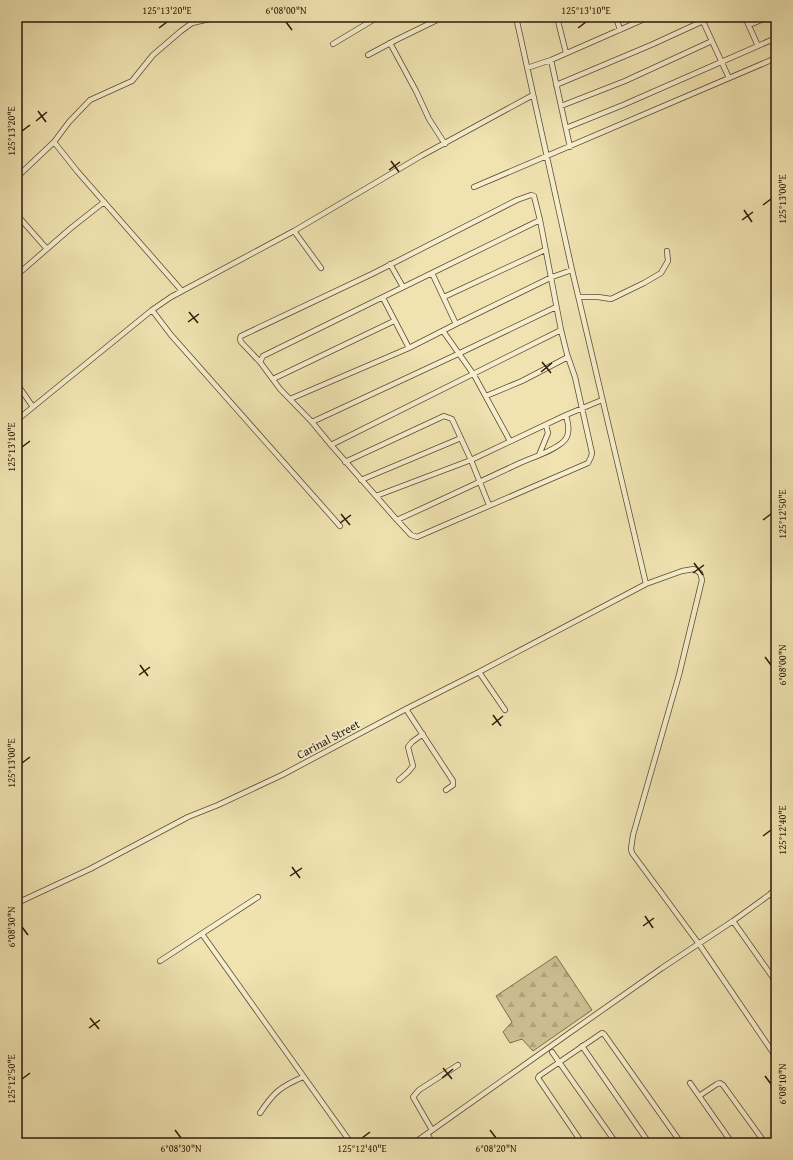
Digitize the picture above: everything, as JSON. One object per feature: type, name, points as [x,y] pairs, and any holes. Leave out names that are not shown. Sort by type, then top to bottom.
[{"type":"street","points":[[17,177],[54,142],[69,122],[90,100],[132,81],[153,55],[192,23],[218,17]]},
{"type":"street","points":[[333,44],[378,17]]},
{"type":"street","points":[[368,55],[443,17]]},
{"type":"street","points":[[516,17],[578,297],[646,584]]},
{"type":"street","points":[[557,17],[566,53]]},
{"type":"street","points":[[616,17],[620,30]]},
{"type":"street","points":[[527,68],[551,60],[649,17]]},
{"type":"street","points":[[556,85],[651,45],[702,19],[712,17]]},
{"type":"street","points":[[745,17],[758,46]]},
{"type":"street","points":[[749,25],[768,17]]},
{"type":"street","points":[[702,19],[729,78]]},
{"type":"street","points":[[566,128],[624,105],[776,38]]},
{"type":"street","points":[[561,106],[625,81],[712,41]]},
{"type":"street","points":[[390,43],[429,118],[445,144]]},
{"type":"street","points":[[474,187],[776,58]]},
{"type":"street","points":[[551,60],[570,147]]},
{"type":"street","points":[[17,420],[152,310],[182,291],[294,230],[421,156],[533,95]]},
{"type":"street","points":[[54,142],[182,291]]},
{"type":"street","points":[[531,195],[534,196],[540,220],[561,330],[568,357],[573,369],[592,453],[590,461],[417,537],[411,535],[290,399],[260,362],[240,342],[241,336],[390,264],[517,200],[531,195]]},
{"type":"street","points":[[17,275],[104,202]]},
{"type":"street","points":[[17,215],[47,249]]},
{"type":"street","points":[[260,362],[263,356],[540,220]]},
{"type":"street","points":[[294,230],[321,268]]},
{"type":"street","points":[[444,297],[545,250]]},
{"type":"street","points":[[578,297],[598,297],[611,299],[644,284],[662,273],[668,261],[667,251]]},
{"type":"street","points":[[390,264],[403,287]]},
{"type":"street","points":[[290,399],[408,348],[552,277],[572,270]]},
{"type":"street","points":[[432,273],[456,324]]},
{"type":"street","points":[[383,298],[408,348]]},
{"type":"street","points":[[312,422],[458,354],[556,306]]},
{"type":"street","points":[[152,310],[176,341],[340,526]]},
{"type":"street","points":[[273,379],[394,321]]},
{"type":"street","points":[[331,445],[474,375],[561,330]]},
{"type":"street","points":[[443,331],[474,375],[510,441]]},
{"type":"street","points":[[486,396],[522,381],[568,357]]},
{"type":"street","points":[[17,384],[33,407]]},
{"type":"street","points":[[376,496],[471,460],[566,415],[602,400]]},
{"type":"street","points":[[398,520],[540,455],[564,442],[568,426],[566,415]]},
{"type":"street","points":[[345,462],[444,416],[452,419],[471,460],[489,505]]},
{"type":"street","points":[[540,455],[548,433],[546,425]]},
{"type":"street","points":[[361,480],[461,438]]},
{"type":"street","name":"Carinal Street","points":[[17,903],[90,869],[188,817],[218,805],[282,775],[646,584],[682,571],[694,569],[700,573],[702,580],[680,675],[633,836],[631,849],[632,853],[698,944]]},
{"type":"street","points":[[480,672],[505,710]]},
{"type":"street","points":[[406,709],[453,781],[453,785],[446,790]]},
{"type":"street","points":[[399,780],[412,766],[408,747],[422,734]]},
{"type":"street","points":[[414,1143],[774,892],[776,900]]},
{"type":"street","points":[[160,961],[258,897]]},
{"type":"street","points":[[733,921],[776,982]]},
{"type":"street","points":[[202,934],[351,1143]]},
{"type":"street","points":[[698,944],[776,1057]]},
{"type":"street","points":[[582,1143],[538,1078],[559,1061],[600,1034],[604,1034],[681,1143]]},
{"type":"street","points":[[582,1046],[649,1143]]},
{"type":"street","points":[[552,1052],[616,1143]]},
{"type":"street","points":[[432,1130],[413,1097],[419,1090],[458,1064]]},
{"type":"street","points":[[260,1113],[270,1099],[281,1088],[303,1077]]},
{"type":"street","points":[[690,1083],[732,1143]]},
{"type":"street","points":[[699,1096],[717,1084],[720,1083],[723,1085],[764,1143]]},
{"type":"street","points":[[427,1134],[433,1143]]},
{"type":"green space","points":[[556,956],[592,1010],[533,1051],[522,1039],[510,1043],[503,1032],[512,1022],[496,996]]}]
